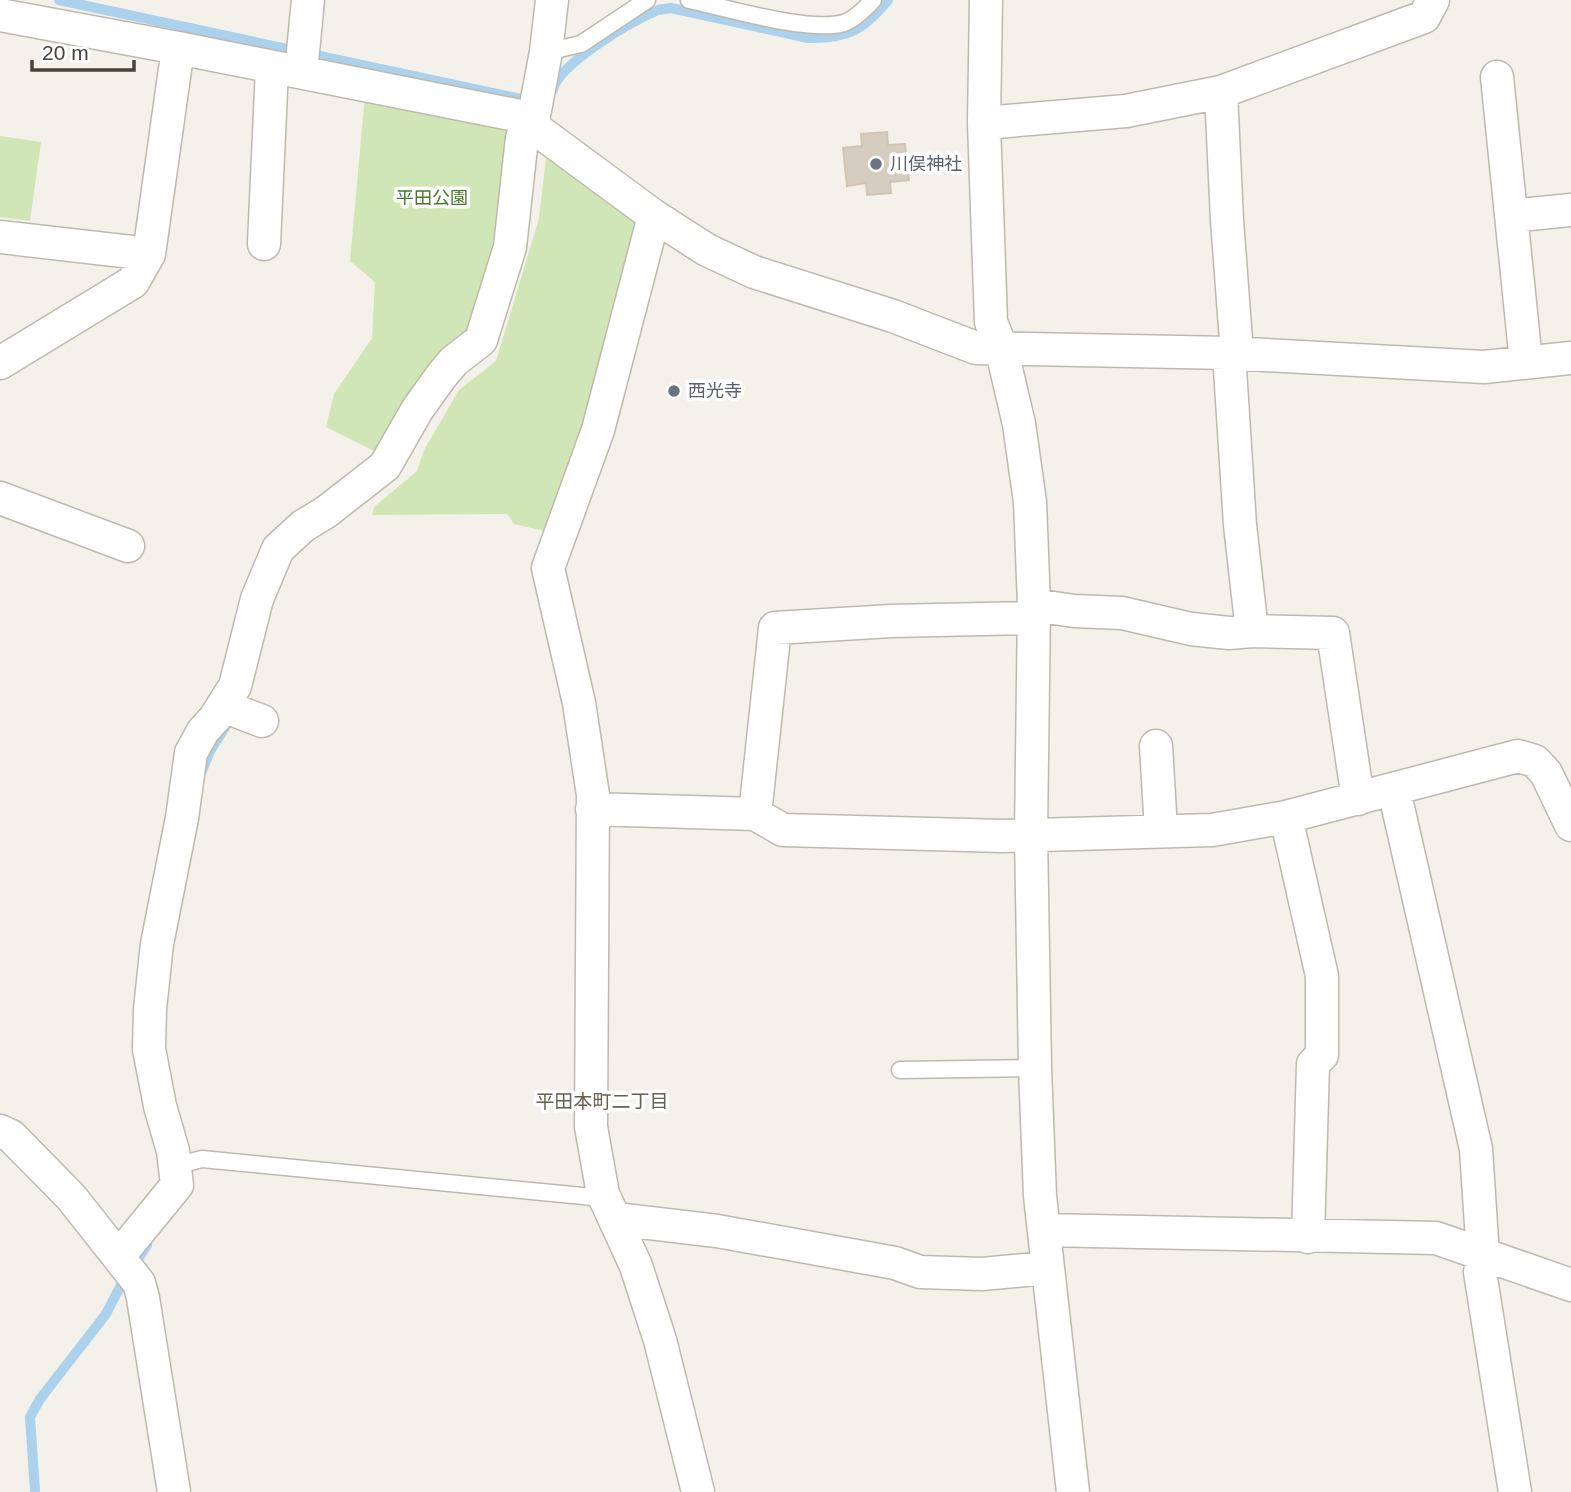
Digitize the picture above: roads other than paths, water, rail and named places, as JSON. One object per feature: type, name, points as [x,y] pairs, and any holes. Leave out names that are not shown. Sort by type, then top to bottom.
[{"type":"street","points":[[264,244],[291,70],[305,34],[308,0]]},
{"type":"street","points":[[119,1256],[177,1185],[185,1163],[149,1049],[149,1009],[157,944],[182,818],[191,753],[235,686],[257,599],[278,549],[303,526],[326,512],[385,466],[417,410],[443,375],[454,361],[481,340],[510,247],[522,138],[534,108],[552,0]]},
{"type":"street","points":[[986,0],[984,123],[991,322],[1001,347],[1019,424],[1030,502],[1034,611],[1031,834],[1040,1196],[1073,1492]]},
{"type":"street","points":[[984,123],[1126,111],[1221,92],[1424,17],[1433,0]]},
{"type":"street","points":[[0,15],[525,117],[534,108]]},
{"type":"street","points":[[0,363],[134,282],[149,254],[178,48]]},
{"type":"street","points":[[1497,77],[1526,362]]},
{"type":"street","points":[[1221,92],[1240,524],[1252,631]]},
{"type":"street","points":[[534,108],[654,216],[707,250],[754,272],[893,316],[976,348],[1233,353],[1484,367],[1571,358]]},
{"type":"street","points":[[1511,216],[1571,210]]},
{"type":"street","points":[[654,216],[598,430],[548,568],[579,703],[593,795],[591,1127],[609,1207],[636,1266],[660,1339],[698,1492]]},
{"type":"street","points":[[0,237],[149,254]]},
{"type":"street","points":[[0,498],[128,546]]},
{"type":"street","points":[[755,814],[775,628],[1034,611],[1122,613],[1216,632],[1333,633],[1358,799]]},
{"type":"street","points":[[223,706],[262,721]]},
{"type":"street","points":[[1156,746],[1161,830]]},
{"type":"street","points":[[593,809],[755,814],[783,830],[1003,836],[1212,830],[1286,817],[1518,756],[1535,761],[1546,773],[1571,825]]},
{"type":"street","points":[[1394,790],[1476,1149],[1483,1256],[1480,1272],[1515,1492]]},
{"type":"street","points":[[1286,817],[1322,976],[1322,1055],[1313,1064],[1308,1237]]},
{"type":"street","points":[[4,1136],[71,1197],[139,1283],[174,1492]]},
{"type":"street","points":[[609,1207],[730,1234],[895,1262],[920,1272],[982,1274],[1047,1268]]},
{"type":"street","points":[[1044,1230],[1436,1238],[1571,1284]]},
{"type":"lane","points":[[545,52],[581,44],[647,0]]},
{"type":"lane","points":[[689,0],[821,27],[846,23],[864,11],[873,0]]},
{"type":"lane","points":[[900,1070],[1035,1068]]},
{"type":"lane","points":[[185,1163],[593,1196],[609,1207]]},
{"type":"waterway","points":[[59,0],[535,102]]},
{"type":"waterway","points":[[553,90],[568,68],[582,56],[631,23],[658,10],[671,8],[808,38],[822,38],[854,31],[871,19],[888,0]]},
{"type":"waterway","points":[[202,771],[210,751],[227,724]]},
{"type":"waterway","points":[[35,1492],[30,1417],[40,1399],[106,1314],[147,1245]]},
{"type":"place","name":"川俣神社","points":[[876,164]]},
{"type":"place","name":"西光寺","points":[[674,391]]},
{"type":"district","name":"平田本町二丁目","points":[[602,1101]]},
{"type":"park label","name":"平田公園","points":[[432,198]]}]
